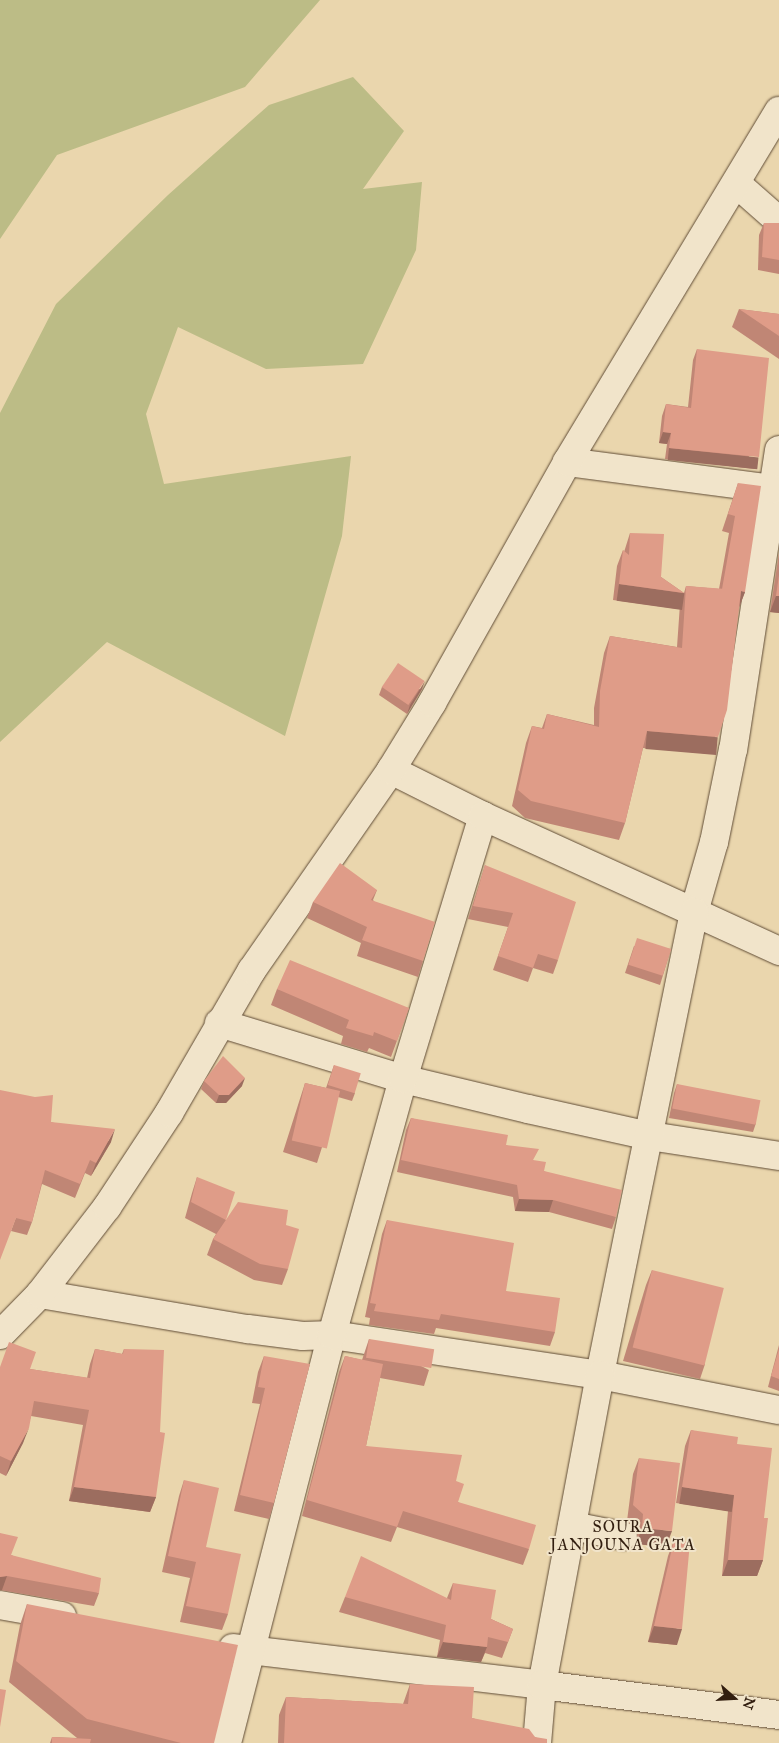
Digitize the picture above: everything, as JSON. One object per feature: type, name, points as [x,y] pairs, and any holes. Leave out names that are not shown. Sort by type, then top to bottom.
[{"type":"street","points":[[3,1328],[40,1294],[107,1207],[169,1112],[219,1023],[330,854],[391,770],[432,703],[567,462],[737,184],[779,111]]},
{"type":"street","points":[[737,184],[779,221]]},
{"type":"street","points":[[537,1743],[542,1684],[600,1375],[694,912],[714,842],[733,749],[776,490],[779,450]]},
{"type":"street","points":[[567,462],[776,490]]},
{"type":"street","points":[[391,770],[483,816],[779,951]]},
{"type":"street","points":[[227,1743],[332,1335],[403,1079],[483,816]]},
{"type":"street","points":[[219,1023],[403,1079],[650,1136],[779,1156]]},
{"type":"street","points":[[40,1294],[276,1333],[303,1336],[332,1335],[600,1375],[779,1410]]},
{"type":"street","points":[[572,1526],[623,1536]]},
{"type":"street","points":[[0,1605],[86,1621]]},
{"type":"street","points":[[211,1644],[250,1651],[542,1684],[779,1716]]},
{"type":"green space","points":[[0,0],[320,0],[245,87],[57,155],[0,239]]},
{"type":"green space","points":[[353,77],[404,131],[363,189],[422,182],[416,250],[363,364],[266,369],[178,327],[146,414],[164,484],[351,456],[342,536],[285,736],[107,642],[0,742],[0,413],[56,304],[168,195],[269,105]]},
{"type":"building","points":[[764,223],[779,223],[779,260],[762,257]]},
{"type":"building","points":[[739,309],[779,314],[779,336]]},
{"type":"building","points":[[697,349],[769,358],[759,457],[669,448],[671,433],[663,432],[666,404],[691,408]]},
{"type":"building","points":[[738,483],[761,486],[745,592],[741,591],[727,710],[718,737],[647,731],[625,823],[531,801],[518,790],[532,726],[544,729],[547,714],[599,727],[600,691],[610,636],[682,648],[686,586],[722,589],[735,516],[728,514]]},
{"type":"building","points":[[630,533],[664,534],[661,577],[684,593],[619,584],[623,550],[629,555]]},
{"type":"building","points":[[779,575],[779,596],[776,596]]},
{"type":"building","points":[[398,663],[425,681],[408,705],[382,687]]},
{"type":"building","points":[[340,863],[377,890],[371,900],[435,922],[423,961],[362,940],[367,927],[313,902]]},
{"type":"building","points":[[485,865],[576,902],[558,960],[538,954],[533,968],[498,956],[513,913],[473,906]]},
{"type":"building","points":[[637,938],[671,949],[663,976],[628,965]]},
{"type":"building","points":[[290,960],[409,1008],[397,1041],[374,1032],[373,1036],[346,1028],[349,1020],[277,989]]},
{"type":"building","points":[[223,1056],[245,1078],[229,1095],[219,1095],[204,1081]]},
{"type":"building","points":[[334,1065],[361,1073],[355,1093],[328,1085]]},
{"type":"building","points":[[305,1083],[340,1091],[327,1149],[292,1140]]},
{"type":"building","points":[[677,1084],[760,1100],[756,1125],[672,1109]]},
{"type":"building","points":[[0,1090],[35,1097],[53,1095],[51,1122],[115,1129],[96,1163],[90,1160],[80,1184],[45,1170],[32,1222],[16,1218],[0,1260]]},
{"type":"building","points":[[411,1118],[508,1135],[506,1145],[539,1149],[533,1160],[546,1162],[544,1171],[622,1190],[616,1217],[553,1200],[519,1199],[517,1185],[401,1160]]},
{"type":"building","points":[[197,1177],[235,1192],[226,1220],[191,1202]]},
{"type":"building","points":[[238,1202],[288,1210],[286,1225],[299,1229],[288,1269],[260,1264],[213,1239]]},
{"type":"building","points":[[387,1220],[514,1243],[506,1291],[560,1298],[555,1332],[441,1314],[439,1320],[374,1311],[376,1304],[370,1303]]},
{"type":"building","points":[[652,1270],[724,1288],[704,1366],[633,1348]]},
{"type":"building","points":[[369,1339],[434,1349],[431,1368],[366,1358]]},
{"type":"building","points":[[9,1342],[36,1352],[30,1369],[90,1378],[95,1349],[123,1354],[124,1349],[164,1350],[160,1432],[165,1433],[156,1497],[74,1487],[89,1410],[34,1401],[29,1428],[11,1461],[0,1456],[0,1367]]},
{"type":"building","points":[[779,1349],[779,1379],[771,1376]]},
{"type":"building","points":[[264,1356],[310,1364],[274,1503],[240,1495],[265,1388],[258,1387]]},
{"type":"building","points":[[345,1356],[383,1364],[366,1446],[462,1455],[456,1481],[464,1484],[458,1502],[536,1525],[529,1549],[403,1511],[397,1527],[307,1500]]},
{"type":"building","points":[[691,1430],[738,1437],[737,1444],[772,1448],[764,1518],[768,1518],[763,1560],[728,1560],[734,1495],[682,1487]]},
{"type":"building","points":[[639,1458],[680,1463],[672,1531],[642,1528],[643,1514],[633,1505]]},
{"type":"building","points":[[184,1480],[219,1488],[206,1547],[241,1554],[228,1614],[186,1606],[196,1562],[168,1556]]},
{"type":"building","points":[[0,1533],[18,1537],[11,1555],[101,1578],[99,1593],[7,1576],[0,1577]]},
{"type":"building","points":[[674,1540],[690,1542],[682,1629],[654,1626]]},
{"type":"building","points":[[361,1556],[451,1600],[453,1583],[496,1590],[491,1619],[513,1629],[508,1642],[488,1637],[487,1647],[443,1642],[446,1625],[345,1597]]},
{"type":"building","points":[[27,1604],[238,1645],[214,1743],[181,1743],[87,1719],[16,1661]]},
{"type":"building","points":[[410,1684],[474,1687],[472,1718],[529,1729],[535,1737],[547,1739],[547,1743],[284,1743],[286,1697],[408,1704]]},
{"type":"building","points":[[0,1689],[6,1690],[0,1727]]},
{"type":"building","points":[[52,1737],[91,1739],[90,1743],[52,1743]]},
{"type":"district","name":"SOURA JANJOUNA GATA","points":[[623,1536]]}]
